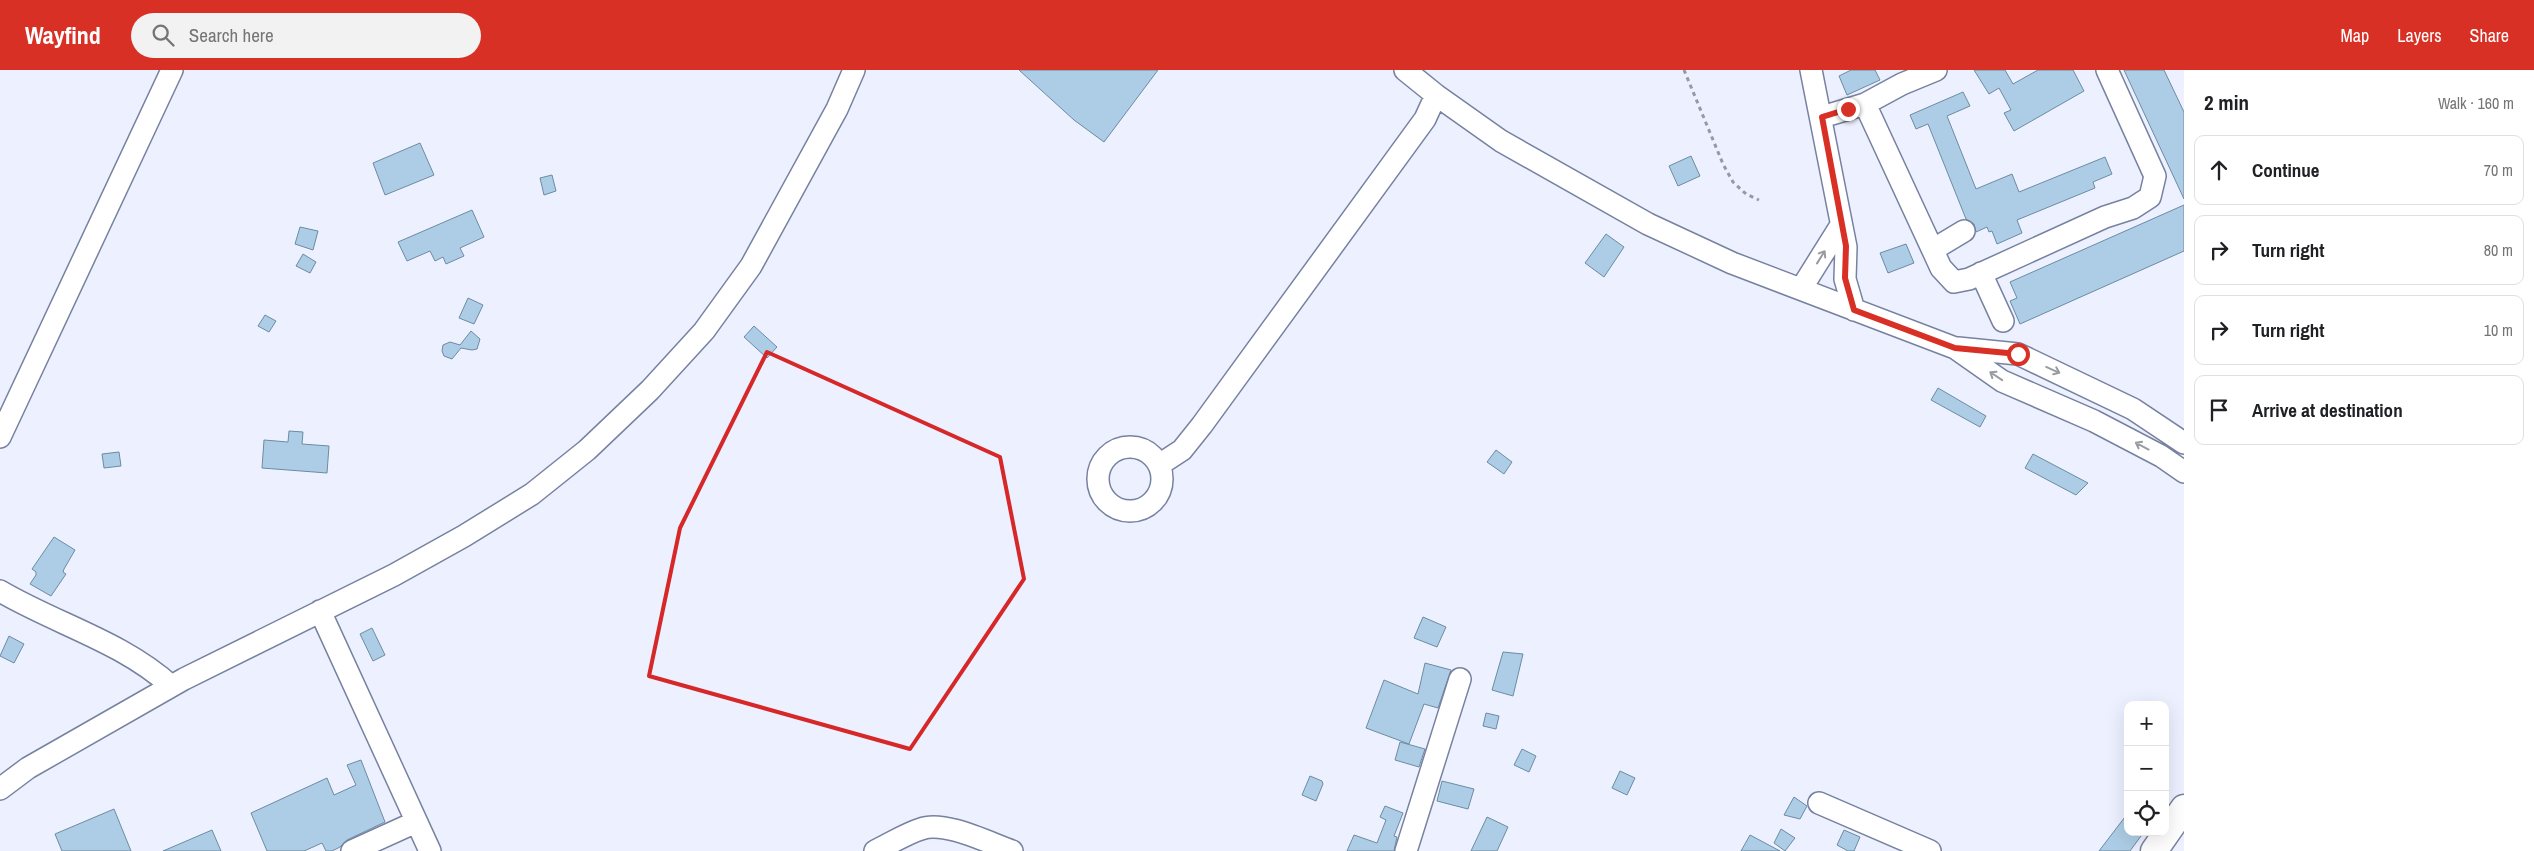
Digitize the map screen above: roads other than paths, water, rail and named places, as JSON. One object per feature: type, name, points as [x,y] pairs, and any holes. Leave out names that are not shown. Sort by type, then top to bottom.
[{"type":"main road","points":[[2154,851],[2182,813]]},
{"type":"street","points":[[0,436],[172,70]]},
{"type":"street","points":[[0,789],[28,768],[171,686],[394,575],[464,536],[532,494],[587,450],[650,390],[704,331],[751,266],[837,109],[854,70]]},
{"type":"street","points":[[1405,70],[1436,96],[1501,141],[1640,219],[1732,262],[1955,348],[2002,381],[2094,421],[2161,456],[2184,472]]},
{"type":"street","points":[[1811,70],[1822,117],[1846,246],[1845,278],[1854,310]]},
{"type":"street","points":[[1822,117],[1865,104],[1898,77],[1936,70]]},
{"type":"street","points":[[1865,104],[1934,249],[1941,268],[1954,282],[1981,273],[2105,217],[2133,208],[2150,197],[2155,176],[2107,70]]},
{"type":"street","points":[[1159,465],[1182,450],[1202,425],[1425,119],[1436,96]]},
{"type":"street","points":[[1801,289],[1841,225]]},
{"type":"street","points":[[1934,249],[1964,231]]},
{"type":"street","points":[[1981,273],[2003,321]]},
{"type":"street","points":[[1955,348],[2018,354],[2133,409],[2184,443]]},
{"type":"street","points":[[0,591],[32,610],[150,667],[171,686]]},
{"type":"street","points":[[320,611],[430,851]]},
{"type":"street","points":[[1406,851],[1460,679]]},
{"type":"street","points":[[1820,803],[1926,850]]},
{"type":"street","points":[[352,851],[416,822]]},
{"type":"street","points":[[875,851],[921,828],[934,826],[959,832],[1012,851]]}]
